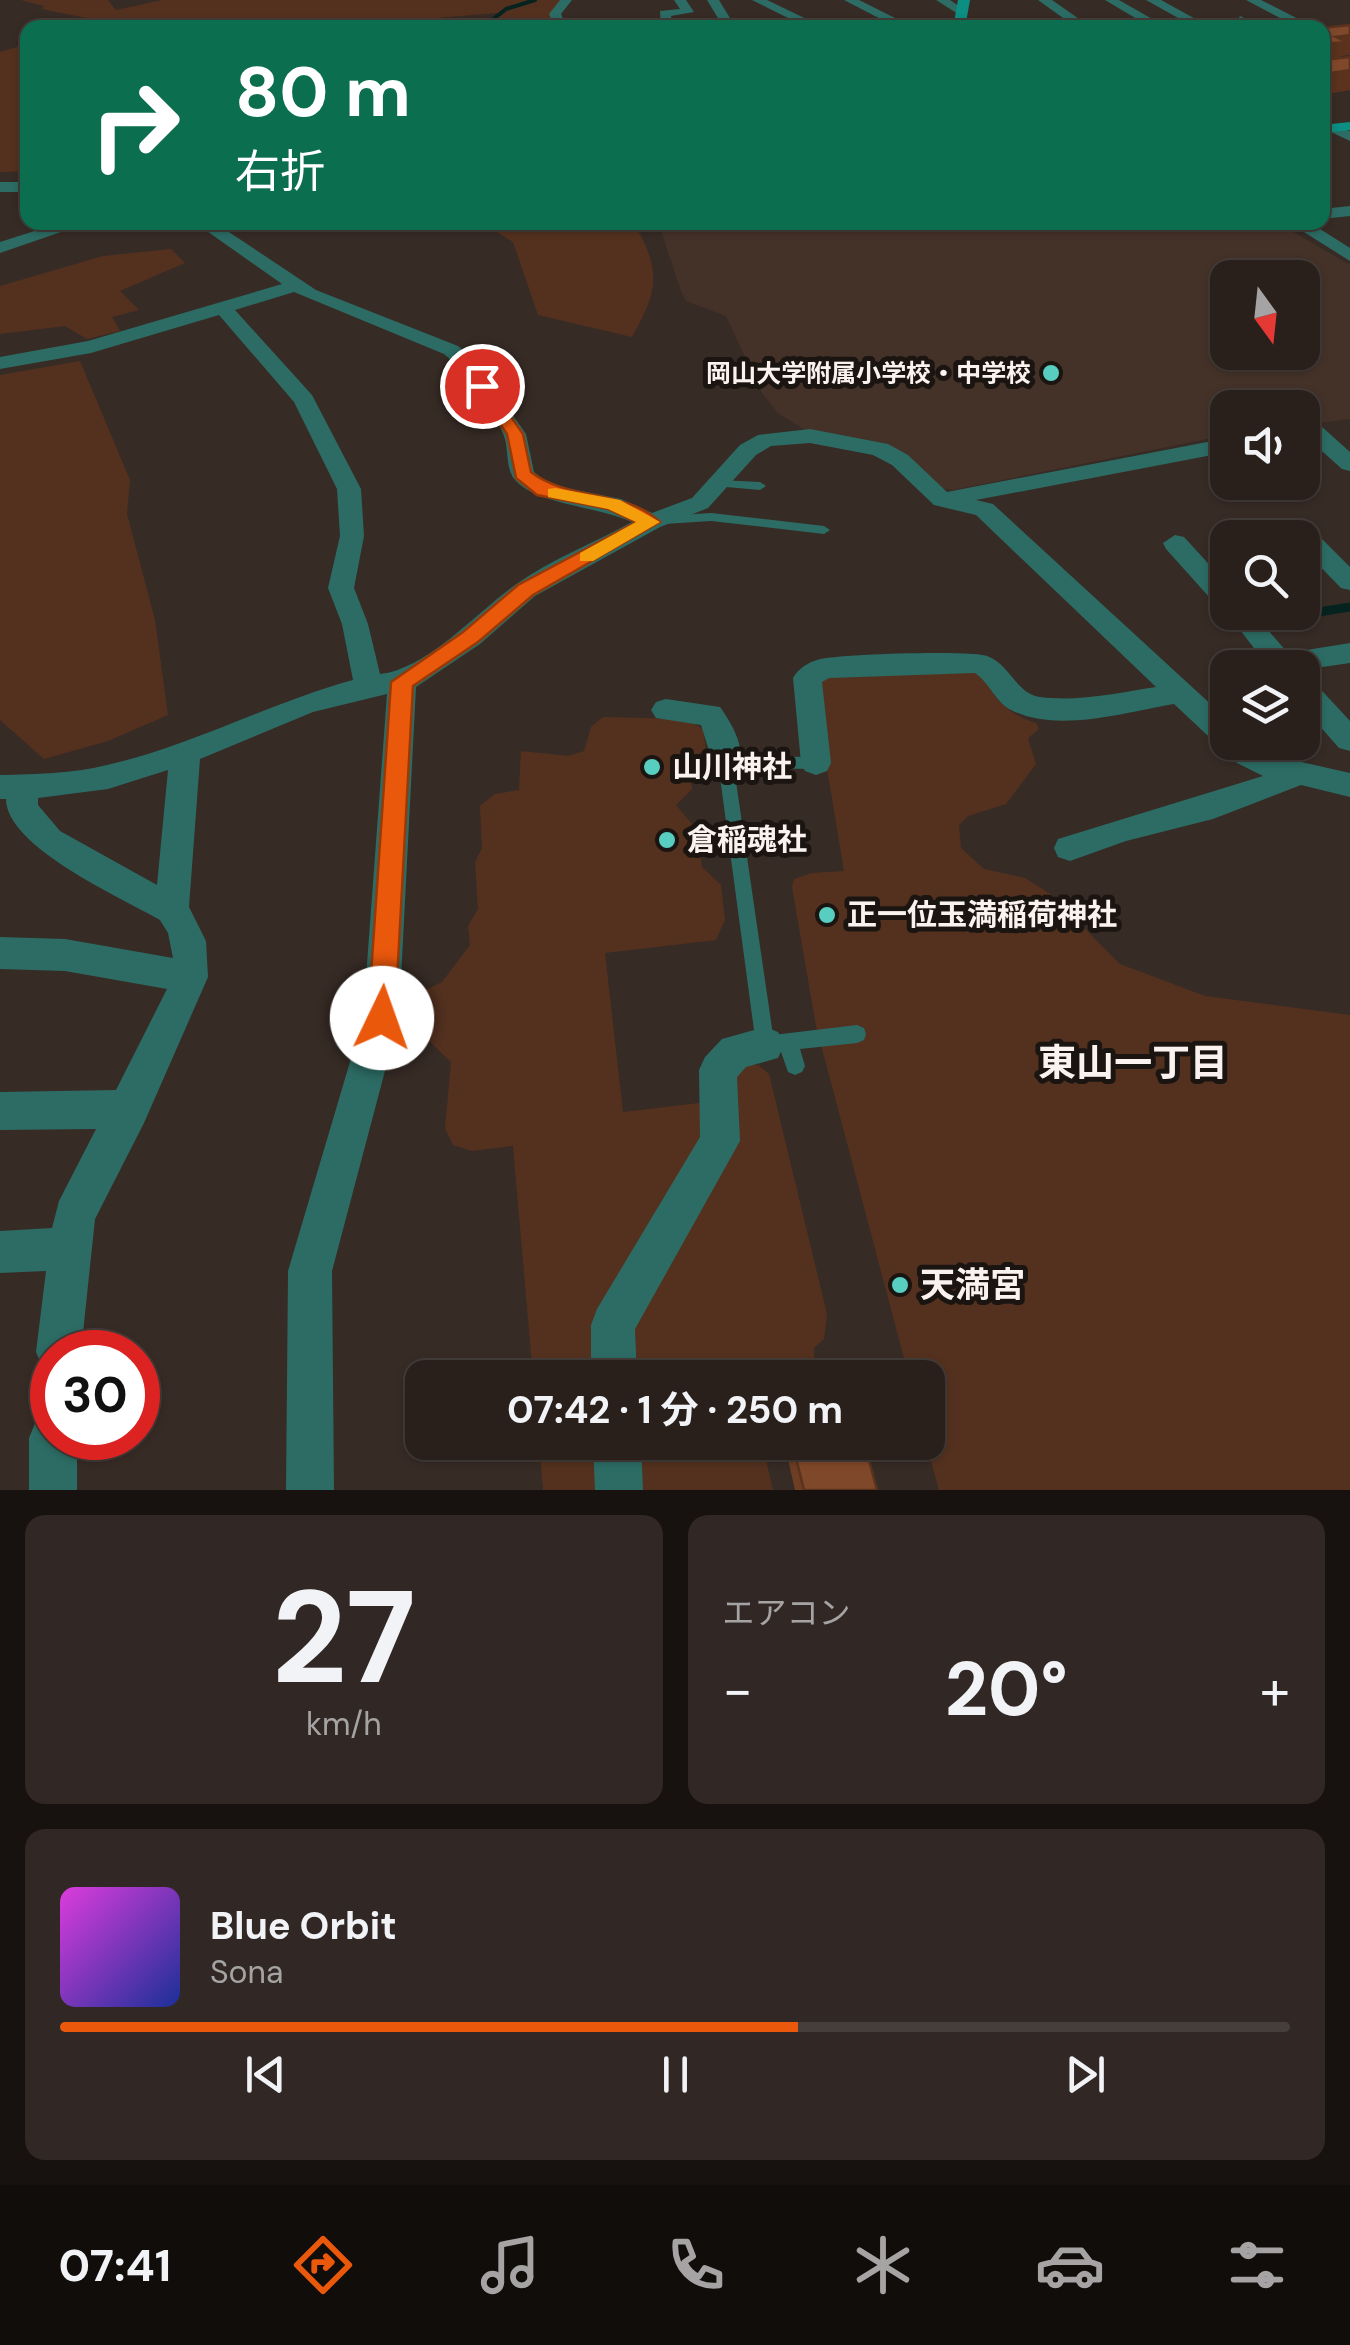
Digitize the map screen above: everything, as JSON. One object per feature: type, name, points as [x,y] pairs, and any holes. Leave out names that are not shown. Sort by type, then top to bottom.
[{"type":"street","points":[[665,20],[664,13],[688,12],[680,0]]},
{"type":"street","points":[[758,0],[802,20]]},
{"type":"street","points":[[850,0],[891,20]]},
{"type":"street","points":[[942,0],[963,6]]},
{"type":"street","points":[[1044,0],[1074,20]]},
{"type":"street","points":[[1111,0],[1147,20]]},
{"type":"street","points":[[1152,0],[1191,20]]},
{"type":"street","points":[[1255,2],[1293,0]]},
{"type":"street","points":[[1255,2],[1293,20]]},
{"type":"street","points":[[1335,128],[1350,137]]},
{"type":"street","points":[[0,248],[57,230]]},
{"type":"street","points":[[214,230],[296,286],[342,309],[416,334],[465,361],[515,434],[522,474],[544,491],[613,504],[651,522]]},
{"type":"street","points":[[1309,230],[1350,256]]},
{"type":"street","points":[[0,362],[91,347],[296,286]]},
{"type":"street","points":[[223,308],[304,400],[349,489],[352,536],[341,588],[385,684],[382,1018],[310,1271],[310,1490]]},
{"type":"street","points":[[1320,430],[1350,426]]},
{"type":"street","points":[[61,1330],[74,1216],[130,1109],[190,977],[187,927],[172,910],[49,840],[22,810],[11,788],[108,778],[185,753],[250,723],[385,684],[470,637],[526,590],[651,522],[700,503],[753,446],[774,438],[810,436],[888,452],[942,500],[984,508],[1210,721]]},
{"type":"street","points":[[1320,441],[1350,464]]},
{"type":"street","points":[[942,500],[1210,448]]},
{"type":"street","points":[[1175,543],[1210,577]]},
{"type":"street","points":[[1320,549],[1345,572]]},
{"type":"street","points":[[1253,630],[1270,650]]},
{"type":"street","points":[[1320,659],[1350,653]]},
{"type":"street","points":[[816,763],[806,681],[810,673],[823,668],[978,662],[996,672],[1019,702],[1043,710],[1180,693]]},
{"type":"street","points":[[1320,707],[1350,740]]},
{"type":"street","points":[[666,710],[710,715],[720,730],[726,762]]},
{"type":"street","points":[[172,910],[185,753]]},
{"type":"street","points":[[1254,760],[1262,767],[1350,785]]},
{"type":"street","points":[[1070,848],[1104,833],[1270,789],[1300,774],[1350,764]]},
{"type":"street","points":[[0,952],[65,955],[190,977]]},
{"type":"street","points":[[614,1360],[613,1325],[720,1141],[718,1070],[735,1052],[783,1051]]},
{"type":"street","points":[[0,1111],[130,1109]]},
{"type":"street","points":[[0,1252],[68,1249]]},
{"type":"street","points":[[52,1490],[53,1460]]},
{"type":"street","points":[[618,1460],[619,1490]]},
{"type":"lane","points":[[718,484],[760,486]]},
{"type":"lane","points":[[651,522],[711,517],[824,530]]},
{"type":"lane","points":[[816,763],[726,762],[783,1051],[858,1034]]},
{"type":"shaded area","points":[[21,0],[108,0],[116,10],[162,0],[563,0],[558,20],[494,20],[497,13],[411,20],[96,20],[42,9],[44,6]]},
{"type":"shaded area","points":[[20,46],[20,171],[0,172],[0,52]]},
{"type":"shaded area","points":[[493,230],[638,230],[649,254],[653,280],[648,306],[632,337],[538,315],[513,242]]},
{"type":"shaded area","name":"岡山大学附属小学校・中学校","points":[[661,230],[1290,230],[1350,265],[1350,419],[1320,423],[1320,390],[1210,390],[1210,438],[953,490],[937,488],[897,450],[805,430],[778,413],[762,393],[726,316],[686,301]]},
{"type":"shaded area","points":[[171,249],[185,263],[120,291],[139,310],[112,317],[120,331],[87,339],[65,326],[0,334],[0,286],[103,256]]},
{"type":"shaded area","points":[[80,361],[130,480],[127,514],[155,620],[168,715],[108,741],[44,759],[0,720],[0,375]]},
{"type":"shaded area","points":[[970,668],[986,678],[1005,707],[1036,723],[1039,729],[1028,738],[1036,764],[1006,804],[968,816],[959,825],[961,848],[984,869],[1025,878],[1049,893],[1120,964],[1205,996],[1350,1015],[1350,1490],[939,1490],[931,1460],[945,1460],[945,1360],[904,1360],[816,1026],[792,887],[794,879],[812,873],[844,871],[827,768],[820,682],[833,676]]},
{"type":"shaded area","points":[[603,717],[686,719],[703,729],[706,750],[687,759],[692,789],[676,805],[697,830],[702,867],[721,885],[725,920],[716,940],[605,953],[623,1112],[733,1099],[735,1075],[744,1065],[758,1065],[769,1074],[827,1314],[824,1339],[814,1348],[814,1360],[532,1360],[513,1146],[472,1151],[453,1145],[445,1128],[451,1062],[405,1018],[405,1000],[442,982],[470,945],[468,926],[478,909],[475,862],[482,848],[480,806],[495,794],[519,790],[521,751],[568,756],[584,751],[591,727]]},
{"type":"shaded area","points":[[540,1460],[766,1460],[773,1490],[543,1490]]},
{"type":"building","points":[[1350,25],[1350,35],[1336,37],[1347,42],[1330,44],[1330,27]]},
{"type":"building","points":[[1350,57],[1350,70],[1330,76],[1330,59]]},
{"type":"building","points":[[796,1460],[869,1460],[877,1490],[804,1490]]},
{"type":"waterway","points":[[492,20],[506,9],[535,0]]},
{"type":"waterway","points":[[1320,612],[1350,607]]},
{"type":"slow traffic","points":[[555,493],[613,504],[651,522],[586,557]]},
{"type":"place","name":"岡山大学附属小学校・中学校","points":[[1051,373]]},
{"type":"place","name":"山川神社","points":[[652,767]]},
{"type":"place","name":"倉稲魂社","points":[[667,840]]},
{"type":"place","name":"正一位玉満稲荷神社","points":[[827,915]]},
{"type":"place","name":"天満宮","points":[[900,1285]]},
{"type":"district","name":"東山一丁目","points":[[1133,1063]]},
{"type":"route","points":[[382,1018],[402,682],[470,637],[526,590],[651,522],[613,504],[544,491],[522,474],[515,434],[482,386]]}]
